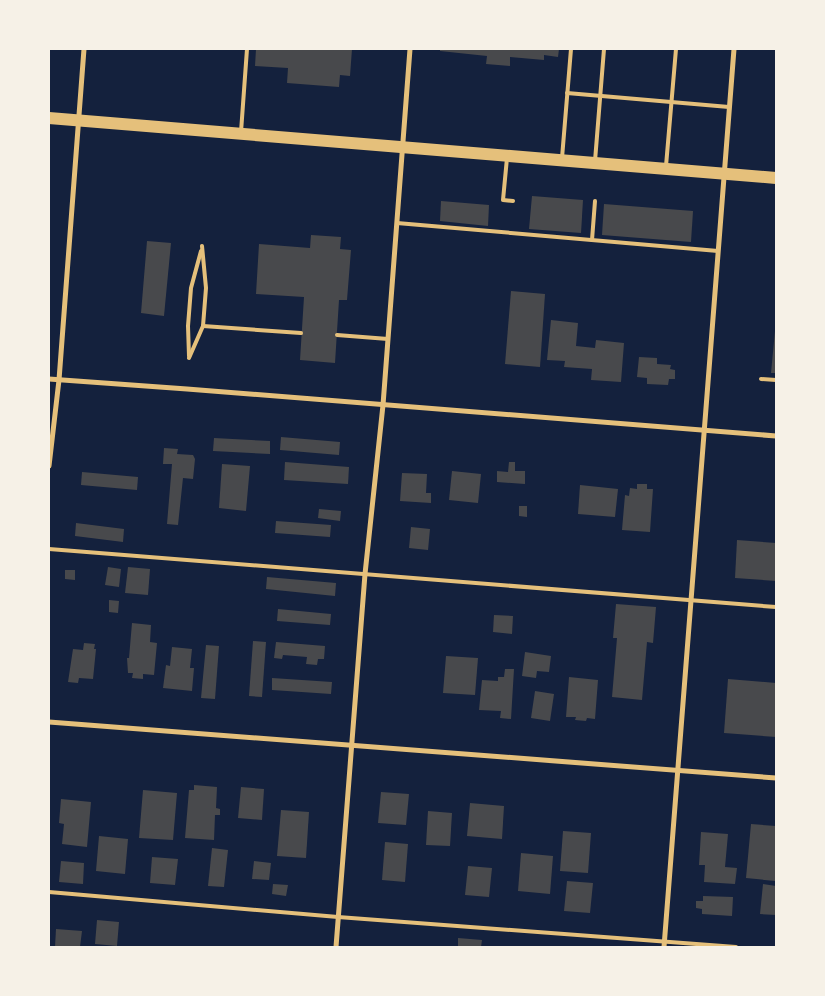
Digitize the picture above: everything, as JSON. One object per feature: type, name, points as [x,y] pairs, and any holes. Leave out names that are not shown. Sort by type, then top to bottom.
[{"type":"main road","points":[[49,118],[776,178]]},
{"type":"street","points":[[49,466],[59,380],[84,49]]},
{"type":"street","points":[[336,947],[365,574],[383,405],[410,49]]},
{"type":"street","points":[[665,945],[734,49]]},
{"type":"street","points":[[49,379],[776,436]]},
{"type":"street","points":[[49,722],[776,778]]},
{"type":"lane","points":[[240,134],[247,49]]},
{"type":"lane","points":[[562,160],[571,49]]},
{"type":"lane","points":[[595,163],[604,49]]},
{"type":"lane","points":[[666,169],[676,49]]},
{"type":"lane","points":[[567,93],[729,108]]},
{"type":"lane","points":[[507,155],[503,200],[513,201]]},
{"type":"lane","points":[[592,240],[594,202]]},
{"type":"lane","points":[[397,223],[718,251]]},
{"type":"lane","points":[[202,246],[206,288],[203,326],[189,358],[188,326],[191,288],[202,246]]},
{"type":"lane","points":[[203,326],[302,333]]},
{"type":"lane","points":[[336,335],[388,339]]},
{"type":"lane","points":[[761,378],[776,380]]},
{"type":"lane","points":[[49,549],[776,607]]},
{"type":"lane","points":[[49,892],[665,945],[736,947]]},
{"type":"building","points":[[256,49],[352,49],[350,76],[340,75],[339,87],[287,83],[288,68],[255,66]]},
{"type":"building","points":[[440,49],[559,49],[558,57],[544,55],[544,60],[510,57],[510,66],[486,64],[487,56],[440,51]]},
{"type":"building","points":[[532,196],[583,200],[581,233],[529,229]]},
{"type":"building","points":[[441,201],[489,205],[488,226],[440,221]]},
{"type":"building","points":[[604,204],[693,211],[691,242],[602,235]]},
{"type":"building","points":[[311,235],[341,237],[340,249],[351,250],[347,300],[339,300],[335,363],[300,360],[304,297],[256,294],[259,244],[310,248]]},
{"type":"building","points":[[147,241],[171,243],[164,316],[141,313]]},
{"type":"building","points":[[511,291],[545,294],[540,367],[505,364]]},
{"type":"building","points":[[551,320],[578,323],[576,346],[595,348],[596,340],[624,343],[621,382],[591,380],[592,369],[564,367],[565,361],[547,360]]},
{"type":"building","points":[[775,331],[776,373],[771,373]]},
{"type":"building","points":[[639,357],[657,358],[657,364],[671,365],[670,369],[675,370],[675,379],[669,379],[668,385],[647,384],[647,378],[637,377]]},
{"type":"building","points":[[281,437],[340,442],[339,455],[280,450]]},
{"type":"building","points":[[214,438],[270,441],[270,454],[213,451]]},
{"type":"building","points":[[164,448],[178,449],[177,454],[193,455],[195,459],[193,479],[183,478],[178,525],[167,524],[172,464],[163,464]]},
{"type":"building","points":[[285,462],[349,467],[348,484],[284,480]]},
{"type":"building","points":[[509,462],[515,462],[515,471],[525,471],[525,484],[497,482],[497,471],[508,472]]},
{"type":"building","points":[[222,464],[250,466],[246,511],[219,508]]},
{"type":"building","points":[[452,471],[481,474],[478,503],[449,500]]},
{"type":"building","points":[[82,472],[138,477],[137,490],[81,485]]},
{"type":"building","points":[[402,473],[427,474],[426,493],[431,493],[431,503],[400,501]]},
{"type":"building","points":[[637,484],[647,484],[647,489],[653,489],[650,532],[622,530],[625,495],[629,496],[630,488],[637,489]]},
{"type":"building","points":[[580,485],[618,489],[615,517],[578,514]]},
{"type":"building","points":[[519,506],[527,506],[527,517],[519,516]]},
{"type":"building","points":[[319,509],[341,511],[340,521],[318,518]]},
{"type":"building","points":[[276,521],[331,525],[330,537],[275,533]]},
{"type":"building","points":[[76,523],[124,529],[123,542],[75,536]]},
{"type":"building","points":[[411,527],[430,529],[428,550],[409,548]]},
{"type":"building","points":[[737,540],[776,543],[776,581],[735,578]]},
{"type":"building","points":[[108,567],[121,569],[119,587],[105,585]]},
{"type":"building","points":[[128,567],[150,569],[148,595],[125,593]]},
{"type":"building","points":[[65,570],[75,570],[75,580],[65,579]]},
{"type":"building","points":[[267,577],[336,583],[335,596],[266,589]]},
{"type":"building","points":[[109,600],[119,601],[118,613],[109,612]]},
{"type":"building","points":[[616,604],[656,607],[653,643],[647,642],[642,700],[612,697],[617,638],[613,638]]},
{"type":"building","points":[[278,609],[331,614],[330,625],[277,621]]},
{"type":"building","points":[[494,615],[513,616],[512,634],[493,632]]},
{"type":"building","points":[[132,623],[151,625],[150,642],[157,643],[154,675],[143,674],[143,679],[132,678],[133,673],[128,673],[127,658],[129,658]]},
{"type":"building","points":[[253,641],[266,642],[262,697],[249,696]]},
{"type":"building","points":[[276,642],[325,646],[324,659],[318,659],[317,665],[306,664],[307,657],[283,655],[282,659],[274,658]]},
{"type":"building","points":[[84,643],[95,644],[93,679],[79,678],[78,683],[68,682],[73,649],[83,650]]},
{"type":"building","points":[[206,645],[219,646],[215,699],[201,698]]},
{"type":"building","points":[[172,647],[192,649],[190,668],[194,668],[192,691],[163,688],[166,665],[170,666]]},
{"type":"building","points":[[525,652],[551,656],[549,672],[537,671],[536,678],[522,676]]},
{"type":"building","points":[[446,656],[478,658],[475,695],[443,693]]},
{"type":"building","points":[[505,669],[514,669],[511,719],[500,718],[501,711],[479,710],[482,680],[498,681],[498,677],[504,677]]},
{"type":"building","points":[[569,677],[598,680],[595,719],[587,718],[586,721],[575,720],[576,717],[566,717]]},
{"type":"building","points":[[272,678],[332,682],[331,694],[272,690]]},
{"type":"building","points":[[728,679],[776,683],[776,737],[724,733]]},
{"type":"building","points":[[535,691],[554,694],[550,721],[531,718]]},
{"type":"building","points":[[194,785],[217,787],[216,808],[220,809],[220,815],[215,815],[214,840],[185,838],[189,790],[194,790]]},
{"type":"building","points":[[241,787],[264,789],[262,820],[238,818]]},
{"type":"building","points":[[143,790],[177,793],[173,840],[139,838]]},
{"type":"building","points":[[381,792],[409,794],[406,825],[378,823]]},
{"type":"building","points":[[61,799],[91,802],[87,847],[62,844],[64,824],[59,823]]},
{"type":"building","points":[[470,803],[504,806],[502,839],[467,836]]},
{"type":"building","points":[[281,810],[309,812],[306,858],[277,856]]},
{"type":"building","points":[[428,811],[452,813],[450,846],[426,845]]},
{"type":"building","points":[[751,824],[776,826],[775,881],[746,878]]},
{"type":"building","points":[[563,831],[591,833],[588,873],[560,871]]},
{"type":"building","points":[[701,832],[728,834],[725,867],[737,868],[735,884],[704,882],[705,865],[699,865]]},
{"type":"building","points":[[99,836],[128,839],[125,874],[96,871]]},
{"type":"building","points":[[385,842],[408,844],[405,882],[382,880]]},
{"type":"building","points":[[212,848],[228,850],[224,887],[208,886]]},
{"type":"building","points":[[521,853],[553,856],[550,894],[518,891]]},
{"type":"building","points":[[152,857],[178,859],[175,885],[150,883]]},
{"type":"building","points":[[61,861],[84,863],[83,884],[59,882]]},
{"type":"building","points":[[254,861],[271,863],[269,880],[252,879]]},
{"type":"building","points":[[468,866],[492,868],[489,897],[465,895]]},
{"type":"building","points":[[567,881],[593,883],[590,913],[564,911]]},
{"type":"building","points":[[273,884],[288,885],[286,896],[272,894]]},
{"type":"building","points":[[763,884],[776,886],[776,915],[760,914]]},
{"type":"building","points":[[703,896],[733,897],[732,916],[702,914],[702,909],[696,908],[696,901],[703,901]]},
{"type":"building","points":[[97,920],[119,922],[117,946],[95,944]]},
{"type":"building","points":[[56,929],[82,931],[80,947],[55,947]]},
{"type":"building","points":[[458,938],[482,940],[481,947],[458,947]]}]
